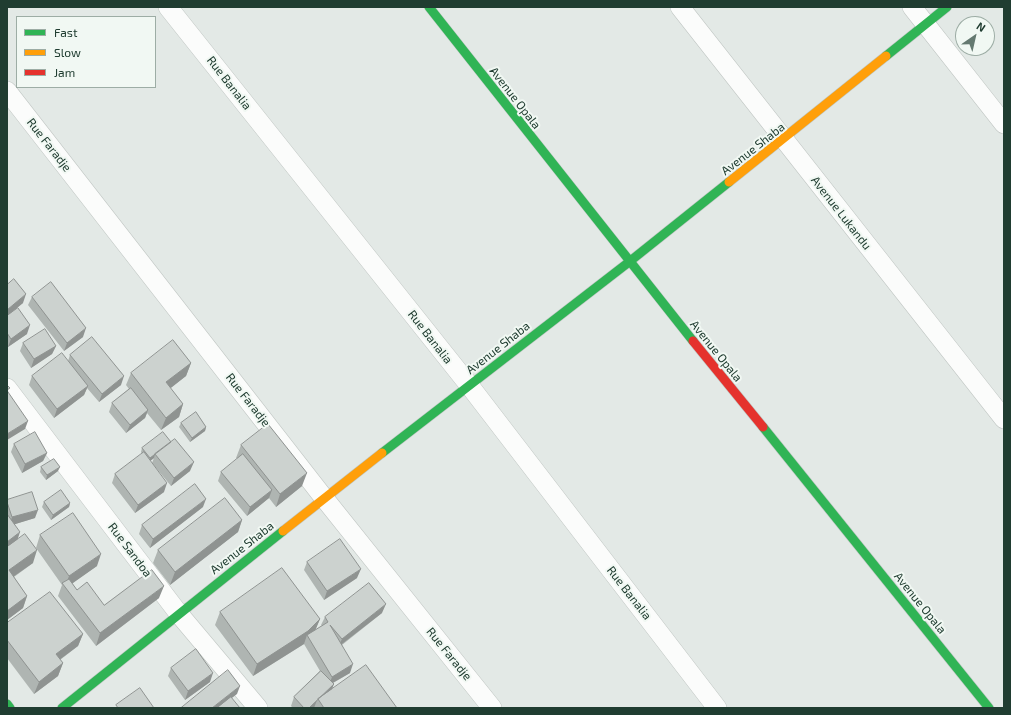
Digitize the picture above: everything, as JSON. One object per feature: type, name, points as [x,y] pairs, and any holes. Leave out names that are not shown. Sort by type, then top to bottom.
[{"type":"street","name":"Rue Banalia","points":[[168,7],[469,385],[717,708]]},
{"type":"street","name":"Avenue Opala","points":[[429,7],[629,262],[989,708]]},
{"type":"street","name":"Avenue Lukandu","points":[[680,7],[783,140],[1004,419]]},
{"type":"street","points":[[912,7],[1004,124]]},
{"type":"street","name":"Avenue Shaba","points":[[62,708],[324,498],[629,262],[947,7]]},
{"type":"street","name":"Rue Faradje","points":[[7,91],[324,498],[492,708]]},
{"type":"street","name":"Rue Sandoa","points":[[7,388],[179,614],[258,708]]},
{"type":"street","points":[[7,704],[10,708]]},
{"type":"building","points":[[14,279],[26,294],[7,310],[7,285]]},
{"type":"building","points":[[51,282],[86,328],[67,343],[32,297]]},
{"type":"building","points":[[18,308],[30,325],[11,339],[7,333],[7,316]]},
{"type":"building","points":[[45,329],[56,346],[34,359],[23,343]]},
{"type":"building","points":[[92,337],[124,376],[102,394],[70,355]]},
{"type":"building","points":[[173,340],[191,363],[166,382],[183,404],[166,418],[131,373]]},
{"type":"building","points":[[62,353],[88,386],[57,409],[32,376]]},
{"type":"building","points":[[131,388],[148,410],[130,425],[112,403]]},
{"type":"building","points":[[8,392],[28,421],[7,434],[7,393]]},
{"type":"building","points":[[196,412],[206,427],[192,438],[181,423]]},
{"type":"building","points":[[268,424],[307,473],[280,494],[241,445]]},
{"type":"building","points":[[35,432],[47,453],[25,464],[14,444]]},
{"type":"building","points":[[163,432],[171,442],[150,458],[142,448]]},
{"type":"building","points":[[175,439],[194,462],[174,478],[155,454]]},
{"type":"building","points":[[144,452],[167,483],[138,505],[115,474]]},
{"type":"building","points":[[243,454],[272,490],[250,507],[221,472]]},
{"type":"building","points":[[54,459],[60,467],[47,475],[41,467]]},
{"type":"building","points":[[195,484],[206,499],[153,539],[142,525]]},
{"type":"building","points":[[61,490],[70,503],[53,515],[44,502]]},
{"type":"building","points":[[32,492],[38,510],[12,517],[7,500]]},
{"type":"building","points":[[225,498],[242,520],[175,572],[158,550]]},
{"type":"building","points":[[73,513],[101,554],[69,576],[40,535]]},
{"type":"building","points":[[7,514],[20,532],[7,542]]},
{"type":"building","points":[[25,534],[37,550],[9,570],[27,596],[7,611],[7,547]]},
{"type":"building","points":[[340,539],[361,569],[327,591],[307,562]]},
{"type":"building","points":[[282,568],[320,619],[308,631],[257,664],[220,612]]},
{"type":"building","points":[[152,570],[164,586],[100,633],[62,583],[69,579],[77,590],[87,582],[104,605]]},
{"type":"building","points":[[369,583],[386,604],[342,639],[330,625],[353,664],[332,677],[307,635],[328,622],[325,617]]},
{"type":"building","points":[[50,592],[83,634],[56,654],[63,663],[39,682],[7,640],[7,623]]},
{"type":"building","points":[[196,649],[213,673],[188,691],[171,668]]},
{"type":"building","points":[[366,665],[397,708],[324,708],[318,699]]},
{"type":"building","points":[[228,670],[240,686],[212,708],[181,708]]},
{"type":"building","points":[[321,671],[334,684],[309,708],[304,708],[294,697]]},
{"type":"building","points":[[140,688],[154,708],[118,708],[116,705]]},
{"type":"building","points":[[231,697],[240,708],[217,708]]},
{"type":"traffic: fast","points":[[429,7],[693,341]]},
{"type":"traffic: fast","points":[[886,56],[947,7]]},
{"type":"traffic: fast","points":[[382,453],[629,262],[729,182]]},
{"type":"traffic: fast","points":[[763,427],[989,708]]},
{"type":"traffic: fast","points":[[62,708],[283,531]]},
{"type":"traffic: fast","points":[[7,704],[10,708]]},
{"type":"traffic: slow","points":[[729,182],[886,56]]},
{"type":"traffic: slow","points":[[283,531],[382,453]]},
{"type":"traffic: jam","points":[[693,341],[763,427]]}]
